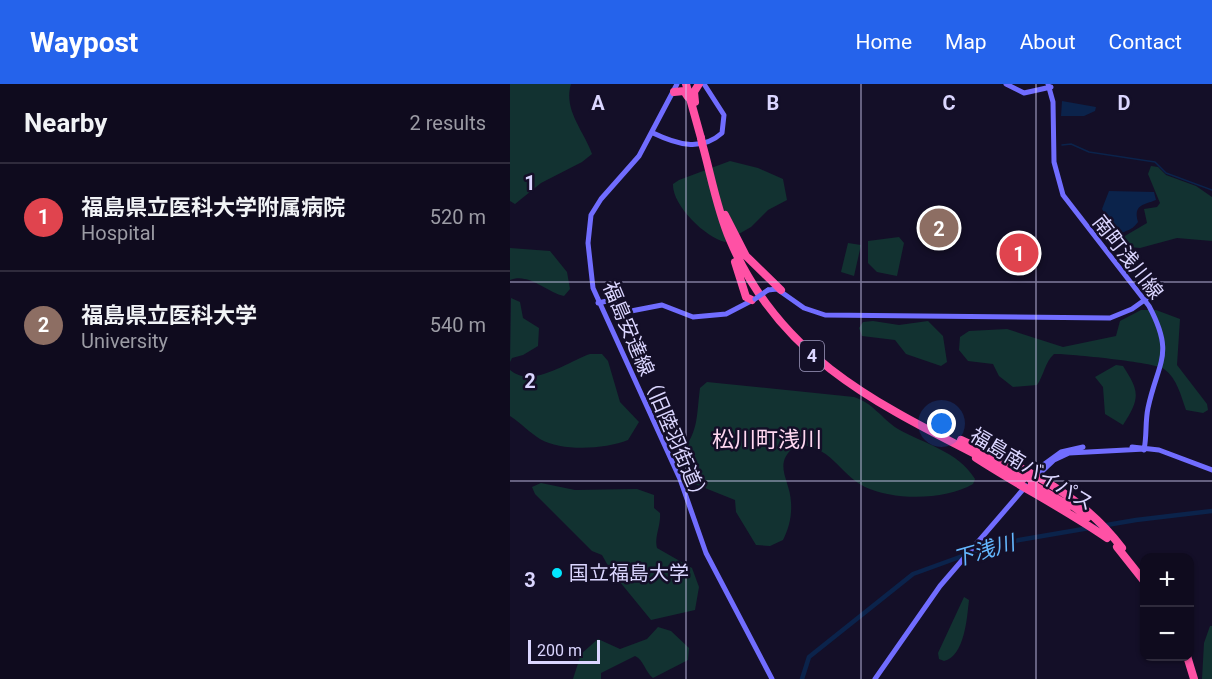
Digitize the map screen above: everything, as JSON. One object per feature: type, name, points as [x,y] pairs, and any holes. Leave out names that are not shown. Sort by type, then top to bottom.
[{"type":"highway","name":"福島南バイパス","points":[[697,85],[694,107],[724,214],[738,252],[756,284],[801,341],[847,379],[928,426]]},
{"type":"highway","points":[[675,88],[686,92],[694,107]]},
{"type":"highway","name":"福島南バイパス","points":[[703,140],[728,237],[740,264],[764,303],[794,340],[845,381],[1024,477],[1034,478],[1091,521]]},
{"type":"highway","points":[[718,203],[751,299],[742,307]]},
{"type":"highway","points":[[724,214],[742,251],[768,280],[769,290]]},
{"type":"highway","points":[[759,271],[781,290]]},
{"type":"highway","points":[[928,426],[1034,478]]},
{"type":"highway","points":[[928,426],[1022,488],[1091,521],[1140,576]]},
{"type":"highway","points":[[1091,521],[1103,532]]},
{"type":"highway","name":"福島南バイパス","points":[[1103,532],[1122,548],[1140,570]]},
{"type":"highway","points":[[1186,661],[1193,679]]},
{"type":"street","points":[[1006,84],[1024,93],[1050,86]]},
{"type":"street","points":[[653,133],[678,145],[719,136],[725,126],[724,115],[697,85]]},
{"type":"street","name":"南町浅川線","points":[[1050,86],[1057,116],[1057,164],[1065,194],[1162,325],[1167,353],[1151,412],[1145,448]]},
{"type":"street","name":"福島安達線（旧陸羽街道）","points":[[675,88],[639,156],[601,199],[591,215],[588,243],[593,288],[680,479],[706,553],[772,679]]},
{"type":"street","points":[[751,299],[769,290],[781,290],[804,308],[825,315],[1110,318],[1132,309],[1144,299]]},
{"type":"street","points":[[598,303],[607,301],[630,311],[662,305],[693,317],[715,316],[742,307]]},
{"type":"street","points":[[875,679],[940,586],[1050,458],[1068,449],[1145,448],[1212,470]]},
{"type":"green space","points":[[510,84],[571,84],[569,94],[572,112],[592,154],[582,162],[541,183],[515,204],[510,201]]},
{"type":"green space","points":[[730,161],[758,168],[783,179],[787,200],[768,210],[751,227],[725,242],[708,234],[691,219],[678,201],[673,184]]},
{"type":"green space","points":[[1151,166],[1158,167],[1166,175],[1196,186],[1212,197],[1212,241],[1177,238],[1140,248],[1120,246],[1118,240],[1147,223],[1144,209],[1157,207],[1160,203],[1148,174]]},
{"type":"green space","points":[[899,237],[904,243],[897,276],[877,272],[868,263],[868,241]]},
{"type":"green space","points":[[848,243],[861,245],[854,276],[841,272]]},
{"type":"green space","points":[[510,248],[550,251],[567,272],[570,289],[564,296],[531,280],[517,278],[510,280]]},
{"type":"green space","points":[[511,298],[520,302],[523,318],[539,328],[538,346],[523,355],[512,358],[510,362]]},
{"type":"green space","points":[[1141,310],[1156,310],[1180,319],[1177,365],[1207,404],[1208,410],[1203,413],[1186,410],[1172,377],[1157,366],[1054,354],[1037,385],[1013,387],[999,376],[993,364],[968,361],[959,350],[960,337],[969,331],[1007,329],[1063,347],[1116,336],[1120,321]]},
{"type":"green space","points":[[873,321],[899,325],[928,321],[943,336],[947,362],[941,366],[906,354],[895,340],[862,336],[859,328],[863,322]]},
{"type":"green space","points":[[590,354],[602,354],[608,361],[620,402],[639,422],[628,440],[596,447],[560,446],[540,439],[510,416],[510,370],[519,375],[539,375]]},
{"type":"green space","points":[[1116,365],[1123,366],[1133,382],[1136,395],[1133,408],[1123,425],[1105,414],[1103,387],[1095,377]]},
{"type":"green space","points":[[707,382],[854,397],[872,407],[898,429],[940,449],[959,461],[975,479],[973,484],[962,489],[935,496],[891,495],[865,487],[818,450],[809,446],[797,445],[789,452],[783,465],[791,507],[790,522],[783,540],[770,546],[756,545],[736,512],[735,500],[695,484],[679,457],[693,432],[700,388]]},
{"type":"green space","points":[[541,483],[575,490],[637,489],[654,495],[654,508],[660,513],[657,548],[692,568],[699,587],[695,610],[651,620],[611,571],[602,555],[592,551],[535,494],[532,487]]},
{"type":"green space","points":[[964,597],[969,600],[964,635],[956,652],[944,661],[939,659],[938,653]]},
{"type":"green space","points":[[1210,626],[1212,626],[1212,679],[1202,679],[1204,643]]},
{"type":"green space","points":[[658,627],[671,631],[689,648],[688,660],[653,678],[635,656],[601,673],[601,679],[573,679],[581,654],[598,639],[620,649],[647,639]]},
{"type":"water","points":[[1062,101],[1096,107],[1095,111],[1084,116],[1061,116]]},
{"type":"water","points":[[1109,191],[1154,192],[1156,200],[1138,208],[1138,222],[1133,228],[1116,233],[1102,209]]},
{"type":"waterway","points":[[1062,145],[1071,144],[1089,152],[1155,162],[1166,173],[1212,190]]},
{"type":"waterway","name":"下浅川","points":[[802,679],[809,657],[913,574],[979,550],[1019,540],[1136,520],[1212,511]]},
{"type":"place","name":"福島県立医科大学","points":[[939,228]]},
{"type":"place","name":"福島県立医科大学附属病院","points":[[1019,253]]},
{"type":"place","name":"国立福島大学","points":[[557,573]]},
{"type":"district","name":"松川町浅川","points":[[767,439]]}]
